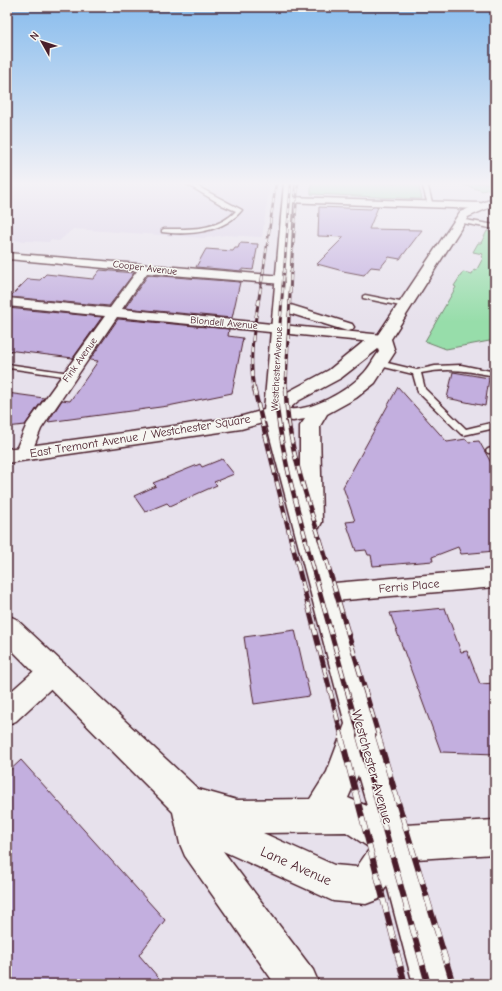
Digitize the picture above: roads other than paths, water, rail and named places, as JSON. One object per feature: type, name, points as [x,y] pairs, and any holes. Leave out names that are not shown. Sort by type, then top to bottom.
[{"type":"main road","name":"Westchester Avenue","points":[[286,229],[273,413],[433,984]]},
{"type":"main road","points":[[273,413],[291,397],[331,377],[345,368],[368,347],[383,339],[454,229]]},
{"type":"main road","points":[[273,413],[293,415],[320,410],[350,394],[369,379],[380,363],[386,352],[383,339]]},
{"type":"main road","name":"Westchester Avenue","points":[[312,551],[310,426],[320,410]]},
{"type":"main road","name":"East Tremont Avenue / Westchester Square","points":[[15,455],[242,423],[273,413]]},
{"type":"main road","name":"Lane Avenue","points":[[7,627],[188,804],[217,830],[332,884],[366,886],[394,843],[350,815],[237,817],[188,804]]},
{"type":"main road","points":[[318,816],[340,782],[360,724]]},
{"type":"main road","points":[[188,804],[197,844],[299,984]]},
{"type":"main road","points":[[394,843],[495,837]]},
{"type":"street","name":"Cooper Avenue","points":[[8,256],[283,280]]},
{"type":"street","name":"Fink Avenue","points":[[15,455],[144,269]]},
{"type":"street","name":"Blondell Avenue","points":[[7,302],[383,339]]},
{"type":"street","points":[[281,306],[383,339]]},
{"type":"street","name":"Ferris Place","points":[[323,593],[495,578]]},
{"type":"street","points":[[7,712],[52,672]]},
{"type":"lane","points":[[164,231],[207,229]]},
{"type":"lane","points":[[366,297],[405,305]]},
{"type":"lane","points":[[380,363],[417,372],[435,368],[461,367],[495,374]]},
{"type":"lane","points":[[9,366],[70,375]]},
{"type":"lane","points":[[417,372],[421,390],[464,432],[495,425]]},
{"type":"railway","points":[[263,273],[269,229]]},
{"type":"railway","points":[[284,273],[287,229]]},
{"type":"railway","points":[[291,273],[294,229]]},
{"type":"railway","points":[[254,389],[252,375],[252,345],[263,272]]},
{"type":"railway","points":[[275,388],[284,272]]},
{"type":"railway","points":[[286,388],[291,272]]},
{"type":"railway","points":[[254,388],[291,540]]},
{"type":"railway","points":[[275,388],[283,446],[291,484],[306,540]]},
{"type":"railway","points":[[286,388],[289,427],[297,465],[320,540]]},
{"type":"railway","points":[[291,539],[342,737]]},
{"type":"railway","points":[[305,539],[360,737]]},
{"type":"railway","points":[[320,539],[379,737]]},
{"type":"railway","points":[[341,736],[405,984]]},
{"type":"railway","points":[[359,736],[428,984]]},
{"type":"railway","points":[[378,736],[453,984]]}]
